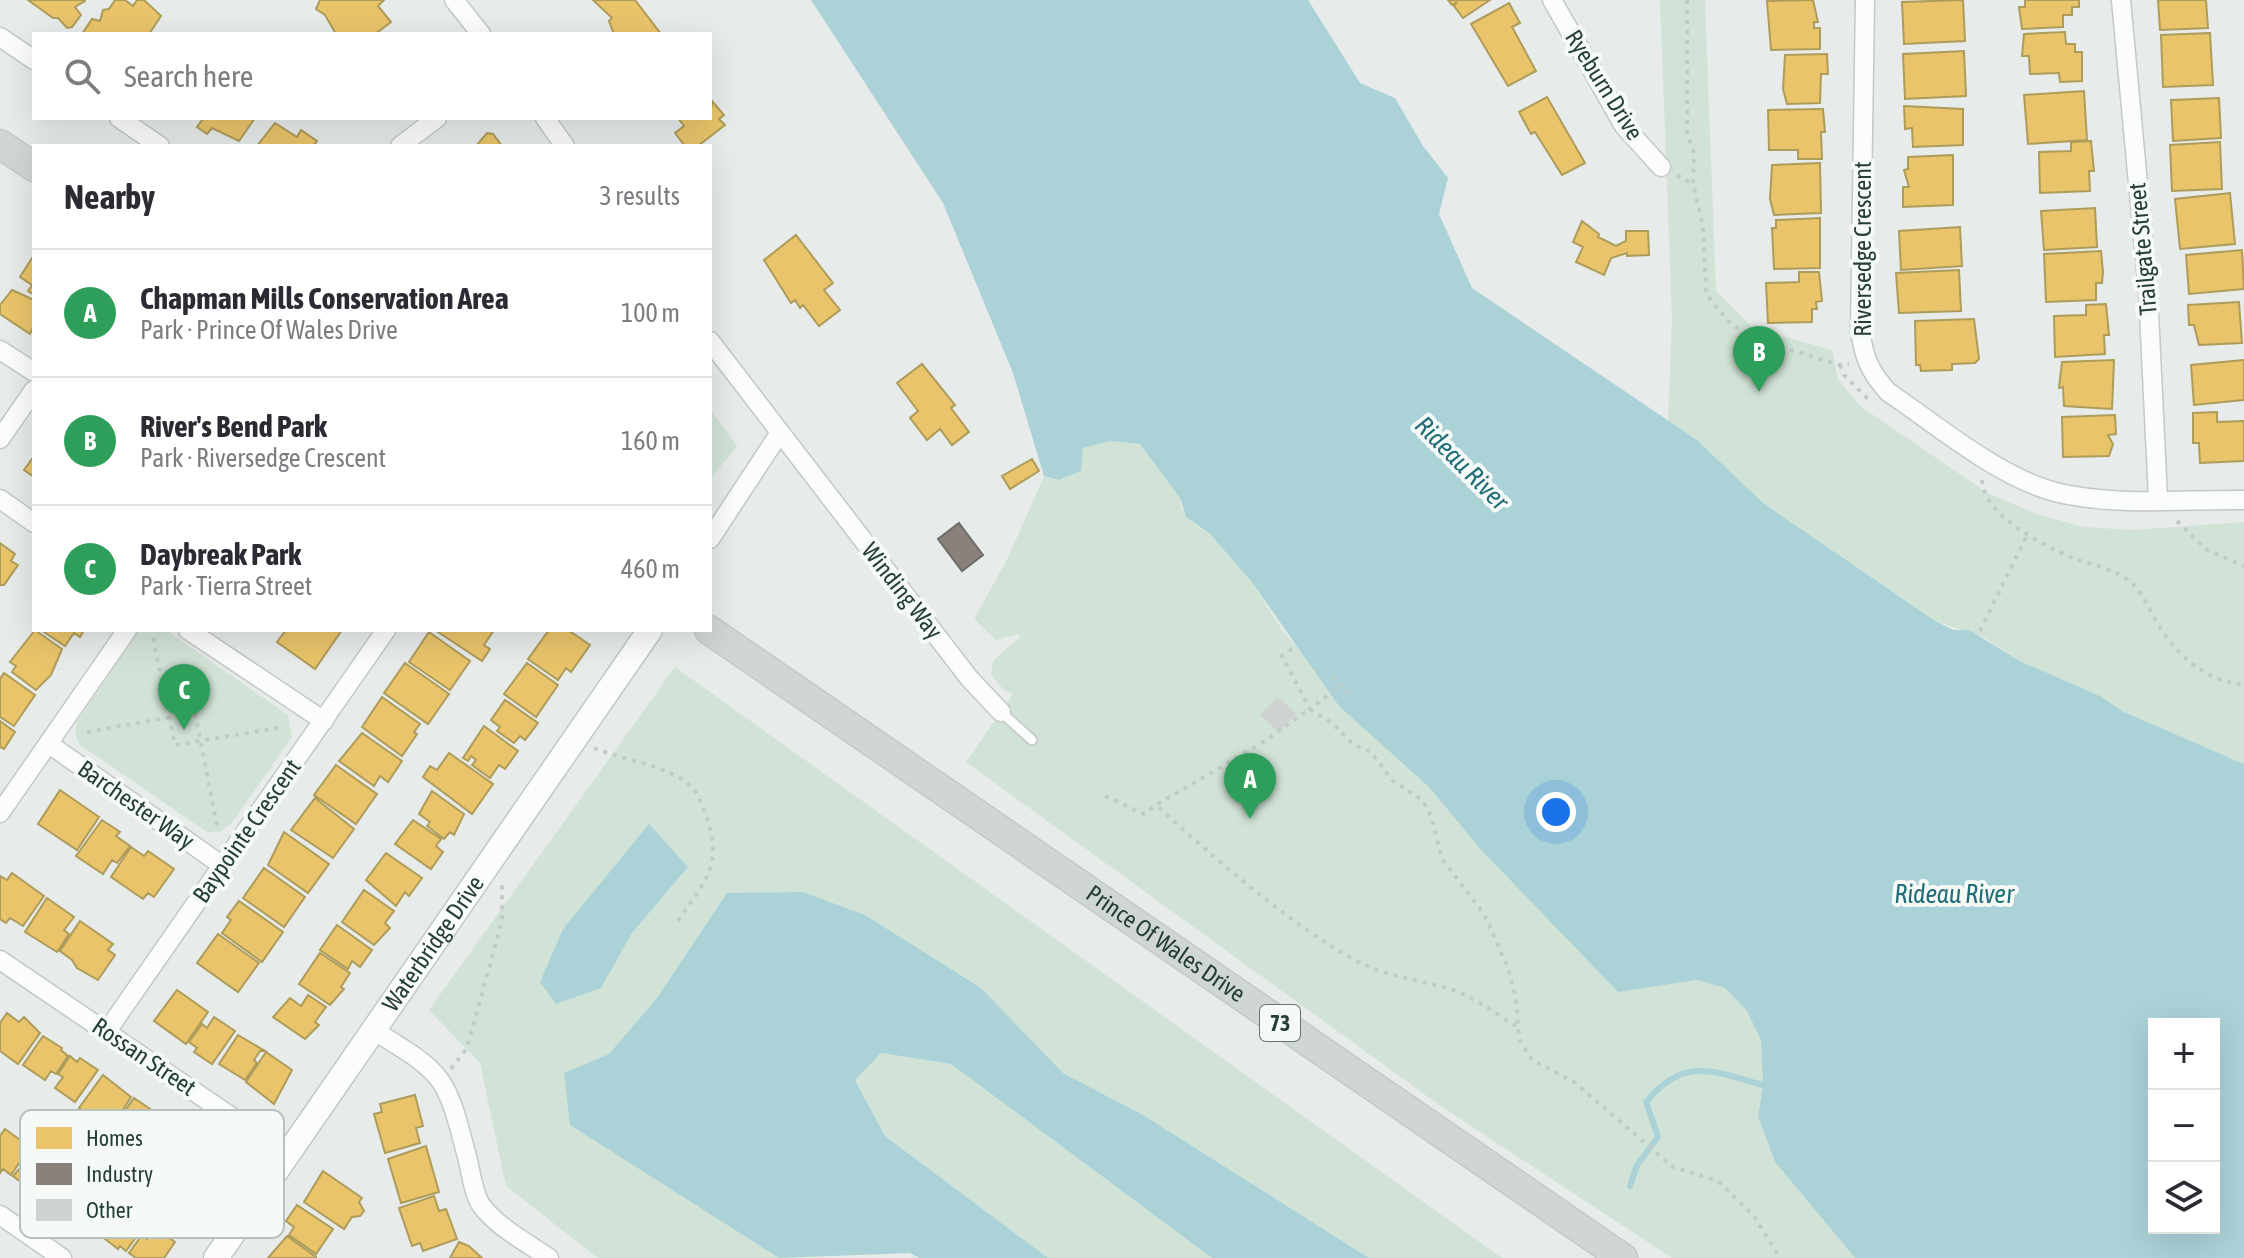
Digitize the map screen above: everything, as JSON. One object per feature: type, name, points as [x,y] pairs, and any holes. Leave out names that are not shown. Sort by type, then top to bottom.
[{"type":"main road","points":[[0,144],[32,166]]},
{"type":"main road","name":"Prince Of Wales Drive","points":[[712,632],[1623,1258]]},
{"type":"street","points":[[454,0],[479,32]]},
{"type":"street","name":"Ryeburn Drive","points":[[1552,0],[1624,126],[1661,167]]},
{"type":"street","name":"Riversedge Crescent","points":[[1865,0],[1860,330],[1864,362],[1888,392],[1980,454],[2054,492],[2109,500],[2244,500]]},
{"type":"street","name":"Trailgate Street","points":[[2121,0],[2164,499]]},
{"type":"street","points":[[0,37],[32,59]]},
{"type":"street","points":[[122,120],[157,144]]},
{"type":"street","points":[[403,144],[434,120]]},
{"type":"street","points":[[546,120],[564,144]]},
{"type":"street","name":"Winding Way","points":[[712,344],[969,678],[1001,712]]},
{"type":"street","points":[[0,350],[32,371]]},
{"type":"street","points":[[0,439],[32,393]]},
{"type":"street","points":[[712,536],[779,434]]},
{"type":"street","points":[[0,499],[32,522]]},
{"type":"street","points":[[0,813],[126,632]]},
{"type":"street","points":[[191,632],[324,721]]},
{"type":"street","name":"Baypointe Crescent","points":[[107,1031],[385,632]]},
{"type":"street","name":"Waterbridge Drive","points":[[284,1161],[649,632]]},
{"type":"street","name":"Barchester Way","points":[[49,744],[223,866]]},
{"type":"street","name":"Rossan Street","points":[[0,960],[222,1110]]},
{"type":"street","points":[[373,1030],[427,1063],[443,1081],[454,1104],[479,1202],[496,1221],[549,1258]]},
{"type":"street","name":"Rossan Street","points":[[284,1152],[288,1155]]},
{"type":"street","points":[[0,1215],[20,1229]]},
{"type":"street","points":[[33,1238],[62,1258]]},
{"type":"street","name":"Waterbridge Drive","points":[[216,1258],[230,1238]]},
{"type":"lane","name":"Winding Way","points":[[1001,712],[1032,740]]},
{"type":"path","points":[[1687,0],[1687,133],[1694,153],[1693,184],[1703,226],[1706,291],[1716,309],[1752,338],[1840,365],[1864,362]]},
{"type":"path","points":[[1980,454],[1985,495],[2004,516],[2072,558],[2127,579],[2148,603],[2181,655],[2219,680],[2244,685]]},
{"type":"path","points":[[2164,499],[2193,539],[2207,550],[2244,566]]},
{"type":"path","points":[[1980,631],[2028,533]]},
{"type":"path","points":[[153,638],[175,745],[283,727]]},
{"type":"path","points":[[1292,649],[1282,656],[1310,709],[1332,723],[1354,745],[1371,752],[1392,780],[1422,800],[1431,816],[1442,859],[1484,914],[1508,968],[1516,999],[1519,1039],[1532,1060],[1574,1082],[1673,1167],[1718,1181],[1741,1200],[1780,1258]]},
{"type":"path","points":[[1333,676],[1348,694]]},
{"type":"path","points":[[1105,796],[1144,814],[1162,799],[1253,749],[1341,685]]},
{"type":"path","points":[[87,732],[195,713],[217,825]]},
{"type":"path","points":[[574,739],[674,775],[695,790],[710,825],[715,858],[676,924]]},
{"type":"path","points":[[1156,805],[1200,845],[1307,929],[1359,962],[1424,985],[1452,990],[1516,1026]]},
{"type":"path","points":[[443,1081],[467,1048],[502,921],[504,889],[491,858]]},
{"type":"green space","points":[[1660,0],[1705,0],[1716,291],[1753,328],[1832,350],[1838,379],[1860,406],[1986,492],[2036,514],[2084,527],[2133,530],[2244,522],[2244,764],[2124,712],[2100,696],[2020,661],[1985,638],[1935,621],[1763,503],[1697,440],[1668,420],[1672,318]]},
{"type":"green space","points":[[712,413],[737,446],[712,477]]},
{"type":"green space","points":[[1111,441],[1140,444],[1180,498],[1181,508],[1195,525],[1210,534],[1251,581],[1284,633],[1429,787],[1482,851],[1618,992],[1697,980],[1725,988],[1747,1011],[1761,1040],[1763,1085],[1758,1117],[1775,1162],[1855,1258],[1672,1258],[1442,1107],[966,762],[1013,694],[1004,690],[991,675],[993,661],[1020,637],[1019,634],[996,640],[974,619],[1008,558],[1044,476],[1059,480],[1080,471],[1083,448]]},
{"type":"green space","points":[[138,632],[169,632],[288,715],[292,737],[231,824],[219,832],[207,832],[80,745],[75,734],[77,722]]},
{"type":"green space","points":[[675,667],[1502,1258],[1369,1258],[1143,1115],[1063,1073],[981,988],[865,915],[803,892],[727,893],[657,998],[609,1054],[564,1073],[570,1125],[779,1258],[598,1258],[506,1186],[480,1063],[429,1010]],"holes":[[[688,867],[632,933],[601,987],[556,1004]]]},
{"type":"green space","points":[[881,1053],[951,1064],[1212,1258],[1048,1258],[885,1136],[855,1079]]},
{"type":"water","name":"Rideau River","points":[[811,0],[1308,0],[1360,83],[1395,98],[1423,146],[1448,178],[1439,214],[1472,288],[1697,440],[1763,503],[1935,621],[1954,630],[1969,630],[2020,661],[2100,696],[2124,712],[2244,764],[2244,1258],[1855,1258],[1775,1162],[1758,1117],[1763,1085],[1761,1040],[1747,1011],[1725,988],[1697,980],[1618,992],[1482,851],[1429,787],[1339,706],[1251,581],[1210,534],[1186,517],[1180,498],[1140,444],[1111,441],[1083,448],[1081,471],[1059,480],[1044,476],[1013,373],[943,203]]},
{"type":"water","points":[[649,824],[688,867],[632,933],[601,988],[556,1004],[540,982],[563,929]]},
{"type":"water","points":[[803,892],[865,915],[981,988],[1063,1073],[1143,1115],[1369,1258],[1212,1258],[951,1064],[881,1053],[855,1080],[885,1136],[1048,1258],[919,1258],[910,1253],[779,1258],[570,1125],[564,1073],[609,1054],[657,998],[727,893]]},
{"type":"building: Homes","points":[[28,0],[85,1],[75,7],[81,15],[72,27],[67,28],[58,18],[53,18]]},
{"type":"building: Homes","points":[[115,0],[125,0],[133,6],[137,0],[144,0],[161,16],[150,32],[83,32],[92,19],[100,21],[103,10],[109,9]]},
{"type":"building: Homes","points":[[320,0],[384,0],[378,6],[391,22],[378,32],[335,32],[325,15],[316,9]]},
{"type":"building: Homes","points":[[593,0],[635,0],[659,32],[613,32],[609,21],[612,18]]},
{"type":"building: Homes","points":[[1448,0],[1490,0],[1463,18],[1454,6],[1457,2],[1452,5]]},
{"type":"building: Homes","points":[[1813,0],[1818,22],[1814,22],[1814,28],[1820,28],[1820,49],[1771,50],[1767,1]]},
{"type":"building: Homes","points":[[1963,0],[1965,41],[1904,44],[1902,2]]},
{"type":"building: Homes","points":[[2025,0],[2079,0],[2079,7],[2072,7],[2072,15],[2063,15],[2063,27],[2022,29],[2019,7],[2025,7]]},
{"type":"building: Homes","points":[[2158,0],[2206,0],[2208,28],[2160,30]]},
{"type":"building: Homes","points":[[1509,3],[1520,23],[1512,27],[1536,71],[1508,86],[1471,24]]},
{"type":"building: Homes","points":[[2065,32],[2066,44],[2075,44],[2075,52],[2082,52],[2082,81],[2060,82],[2059,73],[2030,74],[2029,56],[2022,56],[2024,34]]},
{"type":"building: Homes","points":[[2210,33],[2213,85],[2163,87],[2161,35]]},
{"type":"building: Homes","points":[[1964,51],[1966,96],[1905,99],[1903,54]]},
{"type":"building: Homes","points":[[1827,54],[1828,74],[1821,74],[1820,103],[1787,104],[1783,89],[1785,55]]},
{"type":"building: Homes","points":[[2084,91],[2087,140],[2028,144],[2024,95]]},
{"type":"building: Homes","points":[[1547,97],[1585,163],[1562,175],[1535,132],[1531,134],[1519,112]]},
{"type":"building: Homes","points":[[2219,98],[2221,138],[2173,141],[2171,100]]},
{"type":"building: Homes","points":[[712,101],[724,115],[719,119],[725,125],[701,144],[683,144],[675,133],[684,126],[680,120],[712,120]]},
{"type":"building: Homes","points":[[1904,106],[1963,109],[1963,145],[1913,147],[1912,128],[1905,129]]},
{"type":"building: Homes","points":[[1823,109],[1825,132],[1821,132],[1822,159],[1798,159],[1798,150],[1769,150],[1768,110]]},
{"type":"building: Homes","points":[[202,120],[254,120],[239,141],[212,128],[207,134],[197,127]]},
{"type":"building: Homes","points":[[275,123],[297,137],[301,130],[317,141],[315,144],[259,144]]},
{"type":"building: Homes","points":[[487,133],[493,134],[500,144],[478,144]]},
{"type":"building: Homes","points":[[2091,141],[2094,171],[2089,171],[2090,191],[2040,193],[2039,152],[2071,151],[2071,142]]},
{"type":"building: Homes","points":[[2220,142],[2222,189],[2172,191],[2170,145]]},
{"type":"building: Homes","points":[[1953,155],[1953,205],[1903,207],[1903,187],[1909,187],[1904,170],[1908,169],[1908,157]]},
{"type":"building: Homes","points":[[1820,163],[1821,213],[1774,215],[1770,199],[1772,165]]},
{"type":"building: Homes","points":[[2230,193],[2235,244],[2180,249],[2175,199]]},
{"type":"building: Homes","points":[[2095,208],[2097,247],[2044,250],[2041,211]]},
{"type":"building: Homes","points":[[1820,218],[1820,268],[1774,269],[1772,228],[1776,228],[1776,220]]},
{"type":"building: Homes","points":[[1582,221],[1599,234],[1598,237],[1616,246],[1626,241],[1626,231],[1648,231],[1649,255],[1627,256],[1627,253],[1611,258],[1604,275],[1576,262],[1583,247],[1573,242]]},
{"type":"building: Homes","points":[[1960,227],[1962,266],[1901,270],[1899,231]]},
{"type":"building: Homes","points":[[796,235],[833,283],[824,290],[840,310],[819,326],[803,305],[800,308],[795,300],[791,303],[764,260]]},
{"type":"building: Homes","points":[[2242,250],[2244,289],[2189,294],[2186,255]]},
{"type":"building: Homes","points":[[2101,251],[2102,283],[2096,283],[2096,300],[2046,302],[2044,254]]},
{"type":"building: Homes","points":[[32,258],[32,285],[20,277]]},
{"type":"building: Homes","points":[[1959,270],[1961,311],[1899,313],[1896,273]]},
{"type":"building: Homes","points":[[1799,272],[1819,272],[1822,301],[1816,302],[1817,309],[1812,309],[1812,322],[1768,323],[1766,283],[1799,282]]},
{"type":"building: Homes","points":[[12,290],[32,299],[30,334],[0,314],[0,305]]},
{"type":"building: Homes","points":[[2239,302],[2242,343],[2199,345],[2194,325],[2189,325],[2188,305]]},
{"type":"building: Homes","points":[[2106,304],[2109,335],[2104,335],[2105,354],[2055,357],[2054,316],[2086,315],[2086,305]]},
{"type":"building: Homes","points":[[1974,319],[1979,359],[1975,363],[1952,364],[1952,370],[1921,371],[1920,365],[1916,365],[1915,321]]},
{"type":"building: Homes","points":[[2114,360],[2112,409],[2064,406],[2063,387],[2059,388],[2062,362]]},
{"type":"building: Homes","points":[[2244,360],[2244,400],[2194,405],[2191,365]]},
{"type":"building: Homes","points":[[922,364],[955,405],[951,408],[969,432],[952,445],[940,429],[927,440],[910,418],[918,411],[897,383]]},
{"type":"building: Homes","points":[[2217,412],[2217,422],[2244,421],[2244,461],[2200,463],[2199,443],[2193,443],[2193,413]]},
{"type":"building: Homes","points":[[2115,415],[2116,434],[2108,435],[2113,444],[2109,456],[2063,457],[2062,417]]},
{"type":"building: Homes","points":[[32,459],[32,476],[24,470]]},
{"type":"building: Homes","points":[[1032,459],[1039,471],[1010,489],[1002,476]]},
{"type":"building: Homes","points":[[0,543],[15,554],[11,561],[18,565],[4,585],[0,585]]},
{"type":"building: Homes","points":[[33,632],[62,649],[51,675],[36,690],[12,672],[16,666],[10,662]]},
{"type":"building: Homes","points":[[44,632],[83,632],[80,637],[74,633],[65,646]]},
{"type":"building: Homes","points":[[284,632],[341,632],[315,669],[277,642]]},
{"type":"building: Homes","points":[[429,632],[470,661],[450,690],[409,662]]},
{"type":"building: Homes","points":[[438,632],[493,632],[484,645],[490,649],[482,661]]},
{"type":"building: Homes","points":[[548,632],[571,632],[590,645],[571,672],[566,668],[558,680],[528,659]]},
{"type":"building: Homes","points":[[405,663],[449,694],[428,724],[384,693]]},
{"type":"building: Homes","points":[[527,663],[558,685],[536,717],[504,694]]},
{"type":"building: Homes","points":[[4,673],[35,695],[14,726],[0,717],[0,679]]},
{"type":"building: Homes","points":[[382,697],[420,724],[402,756],[362,727]]},
{"type":"building: Homes","points":[[505,700],[538,723],[525,740],[520,736],[514,743],[497,731],[500,727],[491,720]]},
{"type":"building: Homes","points":[[0,721],[15,732],[4,749],[0,747]]},
{"type":"building: Homes","points":[[484,726],[518,751],[505,769],[499,765],[490,778],[472,765],[476,760],[471,756],[468,761],[463,758]]},
{"type":"building: Homes","points":[[362,733],[402,761],[388,782],[380,776],[374,786],[339,761]]},
{"type":"building: Homes","points":[[449,753],[493,784],[472,814],[423,777],[430,766],[437,770]]},
{"type":"building: Homes","points":[[336,765],[377,794],[356,824],[314,795]]},
{"type":"building: Homes","points":[[60,790],[99,817],[77,850],[38,824]]},
{"type":"building: Homes","points":[[432,791],[464,814],[454,835],[450,832],[444,839],[427,826],[430,822],[419,814]]},
{"type":"building: Homes","points":[[315,798],[354,829],[333,858],[291,830]]},
{"type":"building: Homes","points":[[102,820],[120,832],[116,836],[130,846],[117,863],[112,860],[103,874],[76,856]]},
{"type":"building: Homes","points":[[413,820],[441,839],[436,846],[443,852],[431,869],[395,844]]},
{"type":"building: Homes","points":[[284,832],[329,864],[308,893],[268,865]]},
{"type":"building: Homes","points":[[131,847],[144,856],[148,851],[174,869],[154,897],[148,893],[143,899],[111,877]]},
{"type":"building: Homes","points":[[386,853],[422,878],[409,896],[405,892],[396,906],[366,880]]},
{"type":"building: Homes","points":[[264,868],[305,897],[284,927],[243,898]]},
{"type":"building: Homes","points":[[12,873],[44,896],[23,926],[10,918],[6,923],[0,919],[0,876],[7,880]]},
{"type":"building: Homes","points":[[364,890],[394,911],[385,923],[390,928],[374,945],[342,922]]},
{"type":"building: Homes","points":[[47,898],[74,917],[64,930],[69,934],[57,952],[25,932]]},
{"type":"building: Homes","points":[[239,901],[283,932],[262,962],[222,933],[231,920],[227,917]]},
{"type":"building: Homes","points":[[80,921],[113,944],[108,950],[115,955],[98,980],[77,968],[60,951]]},
{"type":"building: Homes","points":[[337,925],[372,950],[360,967],[352,961],[348,969],[320,950]]},
{"type":"building: Homes","points":[[218,934],[259,963],[238,992],[197,963]]},
{"type":"building: Homes","points":[[320,953],[350,973],[341,987],[344,989],[330,1005],[299,984]]},
{"type":"building: Homes","points":[[177,990],[208,1012],[186,1044],[154,1021]]},
{"type":"building: Homes","points":[[308,995],[326,1007],[315,1022],[319,1025],[305,1039],[273,1017],[290,998],[301,1006]]},
{"type":"building: Homes","points":[[7,1013],[19,1022],[24,1017],[40,1033],[18,1064],[0,1051],[0,1023]]},
{"type":"building: Homes","points":[[214,1017],[235,1031],[212,1064],[194,1052],[197,1048],[189,1042],[202,1024],[207,1028]]},
{"type":"building: Homes","points":[[238,1035],[265,1051],[260,1051],[254,1060],[257,1063],[245,1080],[219,1064]]},
{"type":"building: Homes","points":[[43,1036],[62,1048],[68,1056],[56,1074],[51,1071],[45,1080],[23,1065]]},
{"type":"building: Homes","points":[[266,1052],[292,1070],[274,1104],[246,1082]]},
{"type":"building: Homes","points":[[70,1056],[77,1062],[80,1058],[98,1070],[75,1102],[55,1088],[63,1077],[58,1074]]},
{"type":"building: Homes","points":[[103,1075],[131,1097],[123,1110],[79,1108]]},
{"type":"building: Homes","points":[[415,1095],[423,1126],[416,1128],[420,1143],[385,1153],[374,1114],[382,1112],[380,1104]]},
{"type":"building: Homes","points":[[134,1098],[152,1110],[125,1110]]},
{"type":"building: Homes","points":[[5,1129],[20,1140],[20,1162],[11,1175],[3,1169],[0,1173],[0,1136]]},
{"type":"building: Homes","points":[[426,1146],[439,1192],[401,1203],[388,1159]]},
{"type":"building: Homes","points":[[20,1168],[20,1181],[13,1176]]},
{"type":"building: Homes","points":[[323,1171],[362,1198],[359,1202],[364,1211],[360,1216],[352,1217],[344,1229],[304,1202]]},
{"type":"building: Homes","points":[[434,1196],[439,1211],[446,1209],[457,1239],[423,1251],[420,1243],[412,1246],[399,1208]]},
{"type":"building: Homes","points":[[297,1205],[333,1229],[316,1254],[289,1235],[294,1227],[286,1221]]},
{"type":"building: Homes","points":[[287,1236],[316,1257],[316,1258],[268,1258]]},
{"type":"building: Homes","points":[[104,1238],[135,1238],[126,1251],[120,1246],[118,1249]]},
{"type":"building: Homes","points":[[140,1238],[169,1238],[175,1242],[164,1258],[136,1258],[129,1253]]},
{"type":"building: Homes","points":[[459,1242],[469,1246],[482,1258],[450,1258]]},
{"type":"building: Industry","points":[[959,523],[983,555],[962,571],[938,539]]},
{"type":"building: Other","points":[[1278,698],[1295,714],[1279,731],[1261,715]]},
{"type":"waterway","points":[[1630,1186],[1637,1165],[1658,1137],[1646,1102],[1660,1087],[1673,1078],[1700,1071],[1763,1085]]},
{"type":"place","name":"River's Bend Park","points":[[1759,392]]},
{"type":"place","name":"Daybreak Park","points":[[184,730]]},
{"type":"place","name":"Chapman Mills Conservation Area","points":[[1250,819]]}]
